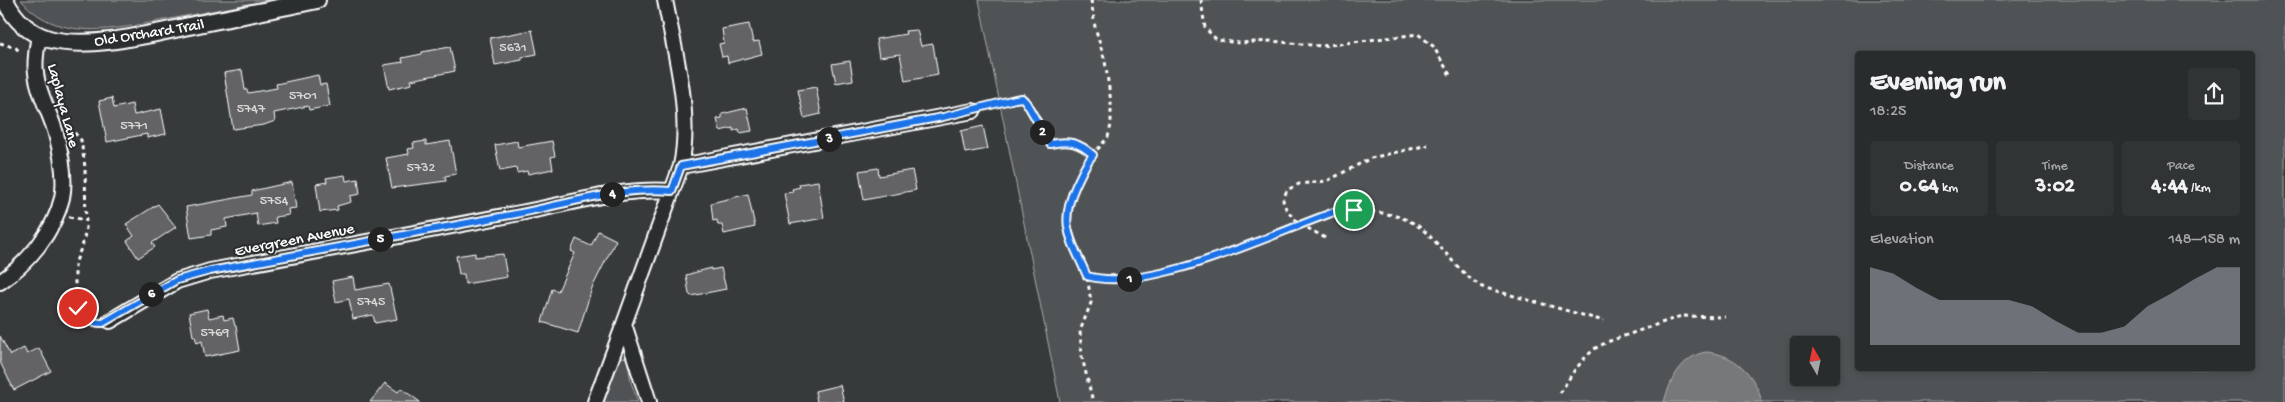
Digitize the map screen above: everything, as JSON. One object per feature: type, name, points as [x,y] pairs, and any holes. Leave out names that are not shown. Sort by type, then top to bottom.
[{"type":"street","points":[[4,0],[21,24],[39,35]]},
{"type":"street","name":"Old Orchard Trail","points":[[39,35],[50,39],[73,42],[135,37],[317,0]]},
{"type":"street","points":[[595,402],[681,166],[686,127],[665,0]]},
{"type":"street","name":"Laplaya Lane","points":[[0,282],[12,274],[42,242],[58,210],[62,196],[60,151],[52,121],[37,80],[35,57],[39,35]]},
{"type":"street","points":[[681,166],[972,111]]},
{"type":"street","name":"Evergreen Avenue","points":[[110,321],[177,280],[210,271],[538,210],[627,191],[652,189],[672,191]]},
{"type":"street","points":[[624,324],[649,402]]},
{"type":"path","points":[[1091,0],[1091,10],[1105,61],[1111,102],[1111,125],[1108,137],[1087,162],[1067,211],[1068,231],[1076,254],[1087,276],[1091,303],[1080,331],[1082,357],[1093,402]]},
{"type":"path","points":[[1201,0],[1206,28],[1217,40],[1240,43],[1271,41],[1320,46],[1418,34],[1433,46],[1450,75]]},
{"type":"path","points":[[0,43],[16,48],[22,56],[35,57]]},
{"type":"path","points":[[972,111],[994,103],[1022,98],[1032,111],[1048,143],[1075,142],[1093,155]]},
{"type":"path","points":[[52,121],[64,123],[78,135],[81,140],[85,167],[86,228],[83,243],[75,264],[75,296],[78,308],[85,317],[95,324],[110,321]]},
{"type":"path","points":[[1324,238],[1300,224],[1284,204],[1284,196],[1290,187],[1299,184],[1327,181],[1372,158],[1428,146]]},
{"type":"path","points":[[1087,276],[1118,281],[1140,278],[1191,264],[1337,211],[1354,210],[1400,218],[1418,226],[1466,277],[1482,287],[1604,321]]},
{"type":"path","points":[[1560,393],[1584,359],[1594,349],[1607,342],[1681,316],[1725,317]]},
{"type":"shaded area","points":[[21,0],[269,0],[135,25],[94,30],[73,28],[54,23],[37,14]]},
{"type":"shaded area","points":[[979,0],[2285,0],[2285,402],[1060,402]]},
{"type":"shaded area","points":[[1706,352],[1726,357],[1742,367],[1749,374],[1762,402],[1664,402],[1678,370],[1690,358]]},
{"type":"shaded area","points":[[616,356],[627,358],[631,382],[638,402],[601,402]]},
{"type":"building","points":[[749,24],[753,42],[759,41],[762,54],[728,63],[727,56],[722,57],[719,44],[724,43],[722,29]]},
{"type":"building","points":[[532,30],[537,54],[522,57],[522,60],[495,65],[490,38]]},
{"type":"building","points":[[917,30],[921,46],[933,44],[938,75],[905,81],[900,54],[879,57],[876,39],[906,34],[905,31]]},
{"type":"building","points":[[450,47],[455,71],[411,80],[412,84],[389,89],[384,65],[403,62],[402,58],[422,54],[422,52]]},
{"type":"building","points":[[850,61],[853,80],[836,83],[832,64]]},
{"type":"building","points":[[242,70],[245,90],[248,93],[277,88],[276,84],[318,75],[320,85],[326,84],[330,106],[309,110],[308,106],[274,113],[275,121],[264,125],[233,129],[224,73]]},
{"type":"building","points":[[816,87],[821,114],[804,118],[798,90]]},
{"type":"building","points":[[112,98],[114,108],[132,104],[134,115],[161,109],[166,134],[147,138],[147,134],[107,142],[99,101]]},
{"type":"building","points":[[747,108],[752,131],[740,133],[739,129],[733,131],[733,128],[720,131],[717,119],[722,118],[722,114]]},
{"type":"building","points":[[983,126],[988,149],[965,153],[961,131]]},
{"type":"building","points":[[426,141],[426,145],[450,141],[456,174],[445,176],[446,181],[392,188],[386,158],[409,154],[408,149],[414,148],[413,143]]},
{"type":"building","points":[[517,141],[518,147],[552,141],[555,156],[551,157],[553,169],[528,174],[527,171],[517,173],[516,168],[500,171],[495,145]]},
{"type":"building","points":[[878,168],[879,176],[912,170],[916,190],[864,200],[859,171]]},
{"type":"building","points":[[345,175],[346,181],[358,179],[360,194],[350,196],[351,202],[337,206],[338,210],[320,212],[316,184],[327,182],[326,178]]},
{"type":"building","points":[[818,181],[824,218],[790,224],[784,193],[793,192],[792,189],[800,187],[799,184]]},
{"type":"building","points":[[292,182],[296,208],[288,209],[289,215],[275,217],[276,223],[258,226],[256,213],[226,219],[227,227],[211,230],[211,235],[191,238],[186,207],[252,195],[252,191]]},
{"type":"building","points":[[748,194],[755,227],[724,234],[722,225],[718,225],[717,220],[713,221],[711,203]]},
{"type":"building","points":[[158,204],[176,227],[152,243],[155,247],[138,258],[127,241],[134,236],[126,224]]},
{"type":"building","points":[[598,231],[616,240],[592,288],[578,333],[542,322],[552,289],[558,291],[575,253],[571,251],[576,239],[591,246]]},
{"type":"building","points":[[475,253],[475,257],[503,254],[507,277],[465,284],[464,274],[459,274],[456,256]]},
{"type":"building","points":[[711,268],[711,270],[721,268],[726,289],[691,296],[686,275]]},
{"type":"building","points":[[353,277],[355,290],[389,284],[397,319],[375,323],[373,315],[353,319],[349,299],[336,302],[332,281]]},
{"type":"building","points":[[207,309],[209,318],[223,315],[224,320],[233,318],[240,350],[205,357],[202,341],[197,343],[195,336],[193,336],[189,313]]},
{"type":"building","points":[[0,336],[10,355],[24,348],[27,354],[39,348],[51,371],[14,390],[0,362]]},
{"type":"building","points":[[385,383],[398,392],[401,388],[420,402],[370,402]]},
{"type":"building","points":[[840,385],[844,402],[817,402],[815,391]]},
{"type":"route","points":[[78,308],[85,317],[95,324],[103,323],[110,321],[177,280],[210,271],[547,208],[627,191],[652,189],[672,191],[681,166],[943,117],[972,111],[994,103],[1022,98],[1032,111],[1048,143],[1075,142],[1093,155],[1087,162],[1067,211],[1068,231],[1076,254],[1087,276],[1118,281],[1140,278],[1236,249],[1337,211],[1354,210]]}]
